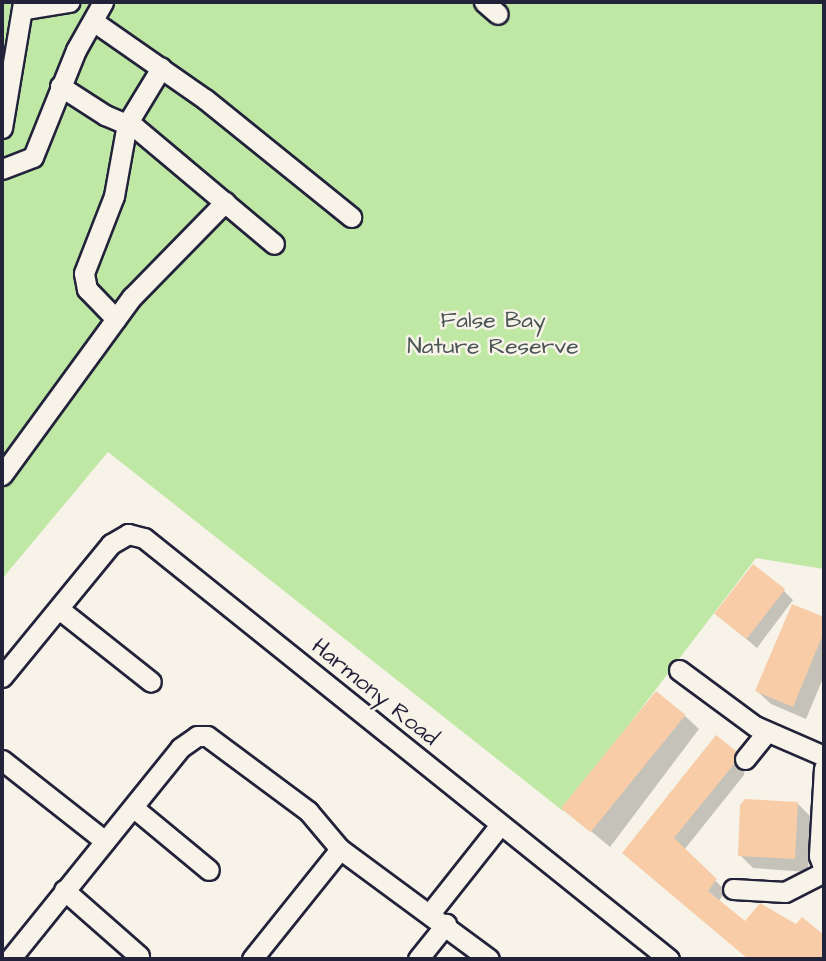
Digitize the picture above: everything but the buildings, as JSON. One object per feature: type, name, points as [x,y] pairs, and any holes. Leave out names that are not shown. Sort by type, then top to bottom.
[{"type":"street","points":[[2,128],[24,5],[69,2]]},
{"type":"street","points":[[2,169],[33,157],[60,86],[103,2]]},
{"type":"street","points":[[93,20],[161,68],[351,217]]},
{"type":"street","points":[[116,318],[87,289],[84,273],[114,196],[127,124],[161,68]]},
{"type":"street","points":[[60,86],[127,124],[274,244]]},
{"type":"street","points":[[2,475],[116,318],[225,202]]},
{"type":"street","name":"Harmony Road","points":[[2,677],[120,537],[144,538],[669,959]]},
{"type":"street","points":[[59,609],[151,682]]},
{"type":"street","points":[[679,670],[724,707],[766,732],[824,756]]},
{"type":"street","points":[[744,759],[766,732]]},
{"type":"street","points":[[10,959],[180,748],[197,736],[207,736],[308,811],[340,849],[439,918],[489,959]]},
{"type":"street","points":[[2,760],[105,841]]},
{"type":"street","points":[[733,889],[785,892],[824,870],[819,856],[824,768]]},
{"type":"street","points":[[134,808],[209,870]]},
{"type":"street","points":[[418,959],[439,918],[500,825]]},
{"type":"street","points":[[252,959],[340,849]]},
{"type":"street","points":[[64,890],[139,956]]},
{"type":"green space","name":"False Bay Nature Reserve","points":[[2,2],[824,2],[824,569],[756,558],[563,811],[108,452],[2,579]]}]
